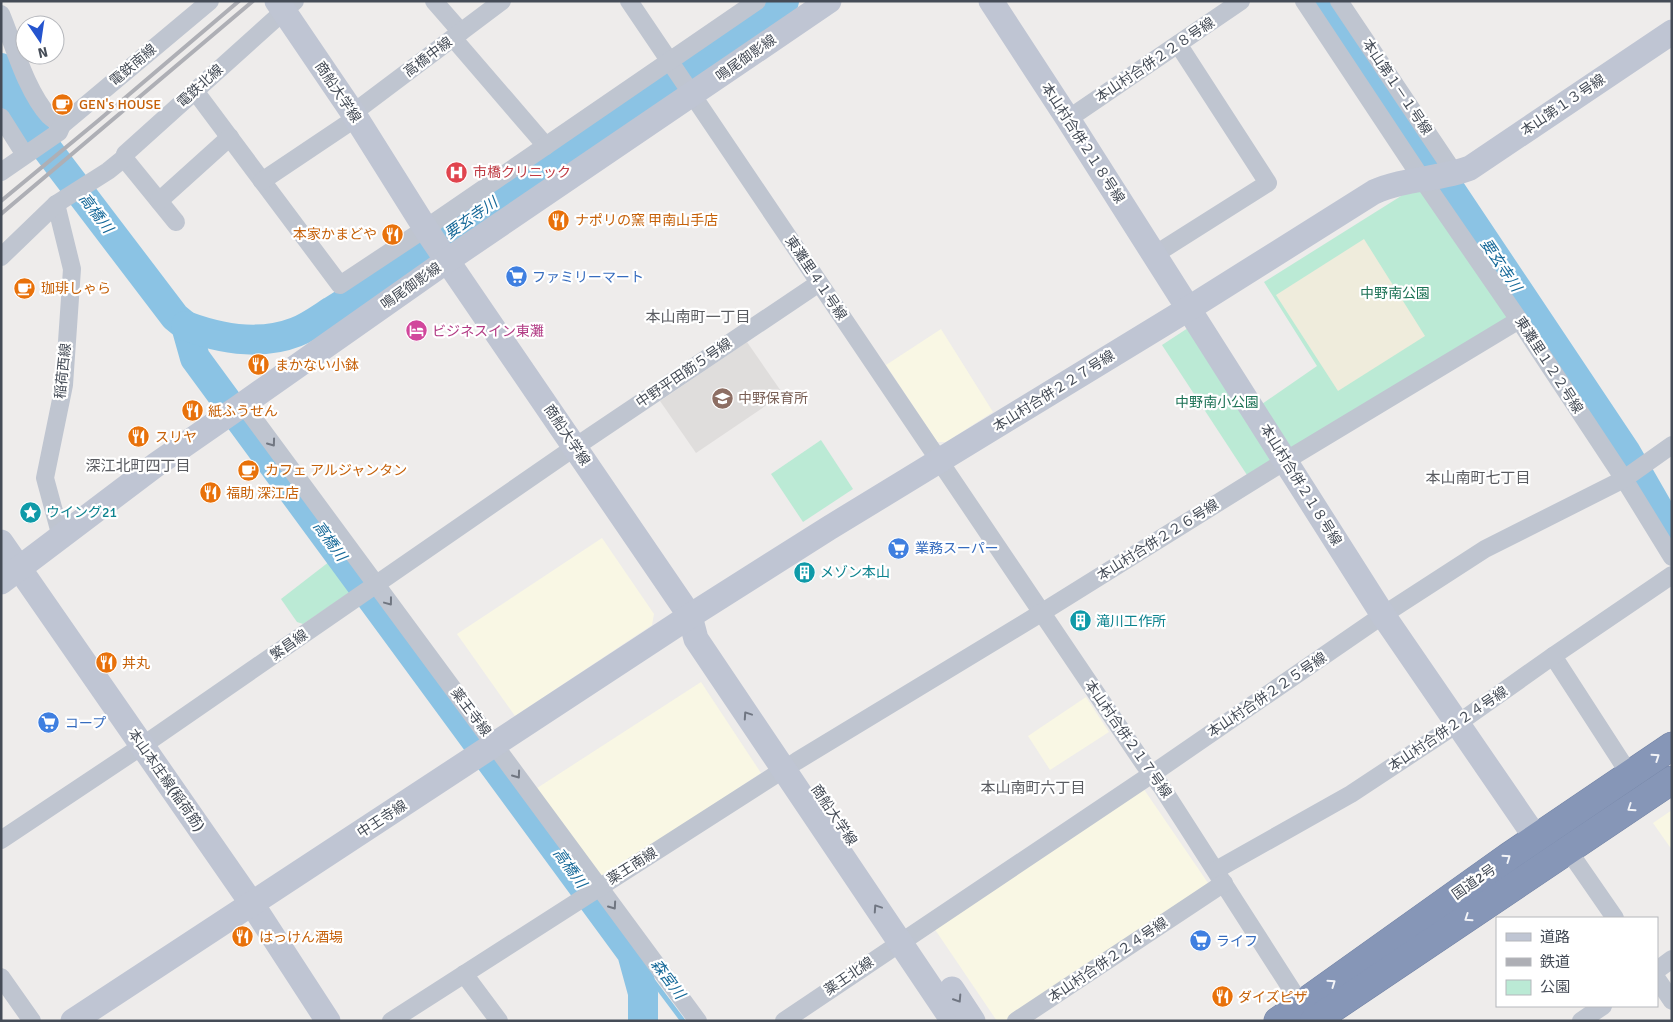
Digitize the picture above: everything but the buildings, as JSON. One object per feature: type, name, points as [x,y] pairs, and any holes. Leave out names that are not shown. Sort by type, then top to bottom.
[{"type":"highway","name":"国道2号","points":[[1309,1015],[1536,838],[1672,746]]},
{"type":"highway","name":"国道2号","points":[[1278,1021],[1309,1015],[1568,850],[1672,780]]},
{"type":"street","points":[[434,1],[457,35],[546,146]]},
{"type":"street","name":"高橋中線","points":[[262,181],[354,116],[502,1]]},
{"type":"street","name":"東灘里４１号線","points":[[629,1],[940,461]]},
{"type":"street","name":"鳴尾御影線","points":[[10,575],[157,464],[236,409],[437,244],[546,146],[671,64],[757,1]]},
{"type":"street","name":"鳴尾御影線","points":[[437,244],[829,1]]},
{"type":"street","name":"本山村合併２１８号線","points":[[991,1],[1383,615],[1536,838]]},
{"type":"street","name":"本山村合併２２８号線","points":[[1068,119],[1178,44],[1216,8],[1242,1]]},
{"type":"street","name":"東灘里１２２号線","points":[[1304,1],[1440,176],[1520,320],[1627,477],[1672,557]]},
{"type":"street","name":"本山第１－１号線","points":[[1339,1],[1440,176]]},
{"type":"street","name":"電鉄南線","points":[[29,153],[199,5]]},
{"type":"street","name":"電鉄北線","points":[[56,204],[108,171],[124,158],[125,154],[285,5]]},
{"type":"street","name":"商船大学線","points":[[285,5],[437,244],[690,616],[709,628],[791,766],[907,937],[973,1021]]},
{"type":"street","points":[[1,14],[36,97],[60,128]]},
{"type":"street","name":"本山第１３号線","points":[[1440,176],[1470,168],[1672,32]]},
{"type":"street","points":[[1154,255],[1268,183],[1178,44]]},
{"type":"street","points":[[195,90],[340,284],[437,244]]},
{"type":"street","points":[[1,117],[29,153],[1,172]]},
{"type":"street","points":[[1,135],[13,157],[1,167]]},
{"type":"street","points":[[159,201],[230,137]]},
{"type":"street","points":[[124,158],[176,222]]},
{"type":"street","name":"本山村合併２２７号線","points":[[690,616],[829,528],[1188,309],[1374,192],[1391,184],[1440,176]]},
{"type":"street","points":[[1,257],[56,204]]},
{"type":"street","name":"稲荷西線","points":[[56,204],[72,269],[64,385],[45,478],[60,537]]},
{"type":"street","name":"中野平田筋５号線","points":[[575,447],[819,283]]},
{"type":"street","name":"本山村合併２２６号線","points":[[791,766],[1285,461],[1520,320]]},
{"type":"street","name":"薬王寺線","points":[[236,409],[375,585],[487,750],[592,892],[698,1021]]},
{"type":"street","name":"本山村合併２２５号線","points":[[907,937],[1152,774],[1383,615],[1485,549],[1627,477],[1672,446]]},
{"type":"street","name":"繁昌線","points":[[1,840],[142,746],[575,447]]},
{"type":"street","name":"本山村合併２１７号線","points":[[940,461],[1041,613],[1161,786],[1309,1015]]},
{"type":"street","name":"本山本庄線(稲荷筋)","points":[[1,542],[10,575],[142,746],[252,904],[328,1021]]},
{"type":"street","name":"本山村合併２２４号線","points":[[1016,1021],[1220,876],[1351,794],[1457,724],[1553,656],[1672,576]]},
{"type":"street","name":"中王寺線","points":[[73,1021],[690,616]]},
{"type":"street","points":[[1553,656],[1630,775]]},
{"type":"street","name":"薬王南線","points":[[391,1021],[791,766]]},
{"type":"street","points":[[1568,850],[1614,917]]},
{"type":"street","name":"商船大学線","points":[[907,937],[953,1021]]},
{"type":"street","name":"薬王北線","points":[[784,1021],[907,937]]},
{"type":"street","points":[[1658,969],[1672,959]]},
{"type":"street","points":[[464,974],[499,1021]]},
{"type":"street","points":[[1,977],[32,1021]]},
{"type":"street","points":[[1658,980],[1672,1001]]},
{"type":"street","points":[[1581,1021],[1602,1007]]},
{"type":"shaded area","points":[[941,329],[993,412],[946,442],[937,442],[886,365]]},
{"type":"shaded area","name":"中野保育所","points":[[747,342],[783,394],[696,453],[660,401]]},
{"type":"shaded area","points":[[602,538],[654,614],[652,625],[515,716],[457,634]]},
{"type":"shaded area","points":[[701,682],[761,773],[600,879],[534,790]]},
{"type":"shaded area","points":[[1086,697],[1109,732],[1050,770],[1028,736]]},
{"type":"shaded area","points":[[1143,788],[1208,883],[1004,1021],[997,1021],[934,928]]},
{"type":"shaded area","points":[[1672,810],[1672,850],[1653,823]]},
{"type":"green space","name":"中野南公園","points":[[1417,186],[1508,317],[1291,449],[1262,404],[1317,366],[1264,282]]},
{"type":"green space","name":"中野南小公園","points":[[1188,328],[1272,459],[1247,475],[1162,345]]},
{"type":"green space","points":[[821,440],[853,489],[803,522],[771,474]]},
{"type":"green space","points":[[334,558],[353,585],[352,591],[303,624],[297,622],[281,599]]},
{"type":"sand","points":[[1364,239],[1425,336],[1338,391],[1276,295]]},
{"type":"waterway","name":"要玄寺川","points":[[186,326],[227,337],[255,340],[282,336],[306,328],[349,301],[784,1]]},
{"type":"waterway","name":"要玄寺川","points":[[1324,1],[1625,451],[1672,533]]},
{"type":"waterway","name":"高橋川","points":[[1,68],[19,112],[175,317],[186,326],[195,358],[632,953],[643,993],[643,1021]]},
{"type":"waterway","name":"森宮川","points":[[632,953],[683,1021]]},
{"type":"railway","points":[[1,201],[239,1]]},
{"type":"railway","points":[[1,214],[253,1]]},
{"type":"place","name":"GEN's HOUSE","points":[[63,104]]},
{"type":"place","name":"市橋クリニック","points":[[457,172]]},
{"type":"place","name":"ナポリの窯 甲南山手店","points":[[559,220]]},
{"type":"place","name":"本家かまどや","points":[[393,234]]},
{"type":"place","name":"ファミリーマート","points":[[516,277]]},
{"type":"place","name":"珈琲しゃら","points":[[25,288]]},
{"type":"place","name":"ビジネスイン東灘","points":[[416,331]]},
{"type":"place","name":"まかない小鉢","points":[[259,365]]},
{"type":"place","name":"中野保育所","points":[[722,398]]},
{"type":"place","name":"紙ふうせん","points":[[192,411]]},
{"type":"place","name":"スリヤ","points":[[139,437]]},
{"type":"place","name":"カフェ アルジャンタン","points":[[249,470]]},
{"type":"place","name":"福助 深江店","points":[[210,493]]},
{"type":"place","name":"ウイング21","points":[[30,512]]},
{"type":"place","name":"業務スーパー","points":[[899,548]]},
{"type":"place","name":"メゾン本山","points":[[804,572]]},
{"type":"place","name":"滝川工作所","points":[[1080,621]]},
{"type":"place","name":"丼丸","points":[[106,663]]},
{"type":"place","name":"コープ","points":[[49,723]]},
{"type":"place","name":"はっけん酒場","points":[[243,937]]},
{"type":"place","name":"ライフ","points":[[1200,941]]},
{"type":"place","name":"ダイズピザ","points":[[1222,997]]},
{"type":"district","name":"本山南町一丁目","points":[[698,317]]},
{"type":"district","name":"深江北町四丁目","points":[[138,466]]},
{"type":"district","name":"本山南町七丁目","points":[[1478,478]]},
{"type":"district","name":"本山南町六丁目","points":[[1033,788]]}]
